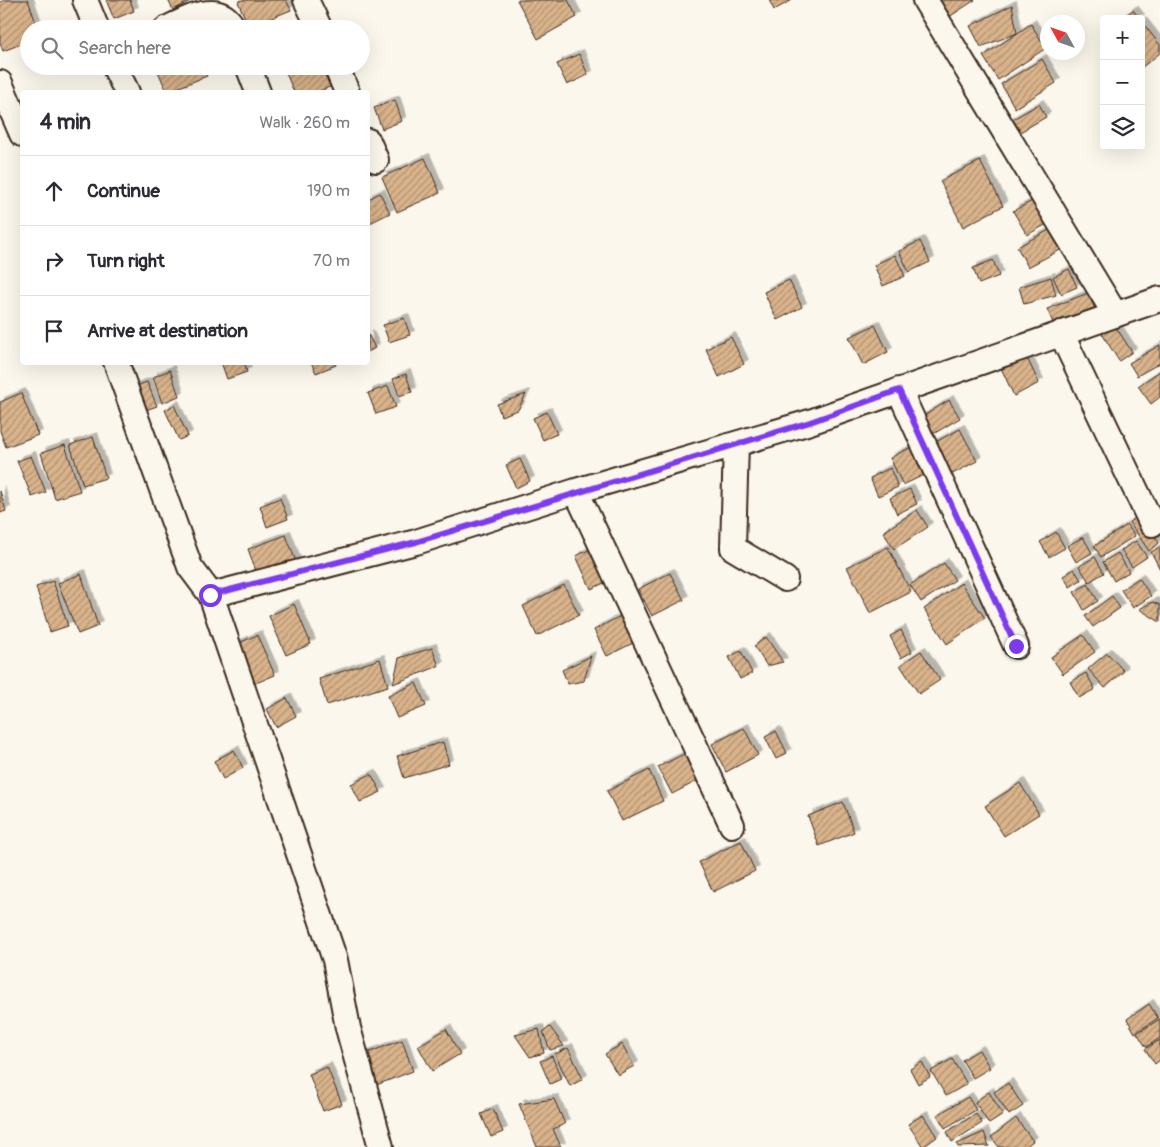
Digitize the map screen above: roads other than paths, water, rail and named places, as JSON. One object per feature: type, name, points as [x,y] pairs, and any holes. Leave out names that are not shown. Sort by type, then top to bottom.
[{"type":"street","points":[[85,0],[93,20]]},
{"type":"street","points":[[306,0],[316,20]]},
{"type":"street","points":[[925,0],[1115,314]]},
{"type":"street","points":[[185,20],[208,9],[220,10],[230,20]]},
{"type":"street","points":[[118,75],[126,90]]},
{"type":"street","points":[[251,75],[257,90]]},
{"type":"street","points":[[340,75],[346,90]]},
{"type":"street","points":[[0,83],[20,129]]},
{"type":"street","points":[[210,595],[416,542],[576,491],[810,422],[1160,299]]},
{"type":"street","points":[[1061,333],[1152,524]]},
{"type":"street","points":[[117,365],[190,567],[210,595],[335,960],[348,1028],[381,1147]]},
{"type":"street","points":[[899,390],[1016,646]]},
{"type":"street","points":[[736,444],[733,548],[785,578]]},
{"type":"street","points":[[576,491],[732,825]]}]
